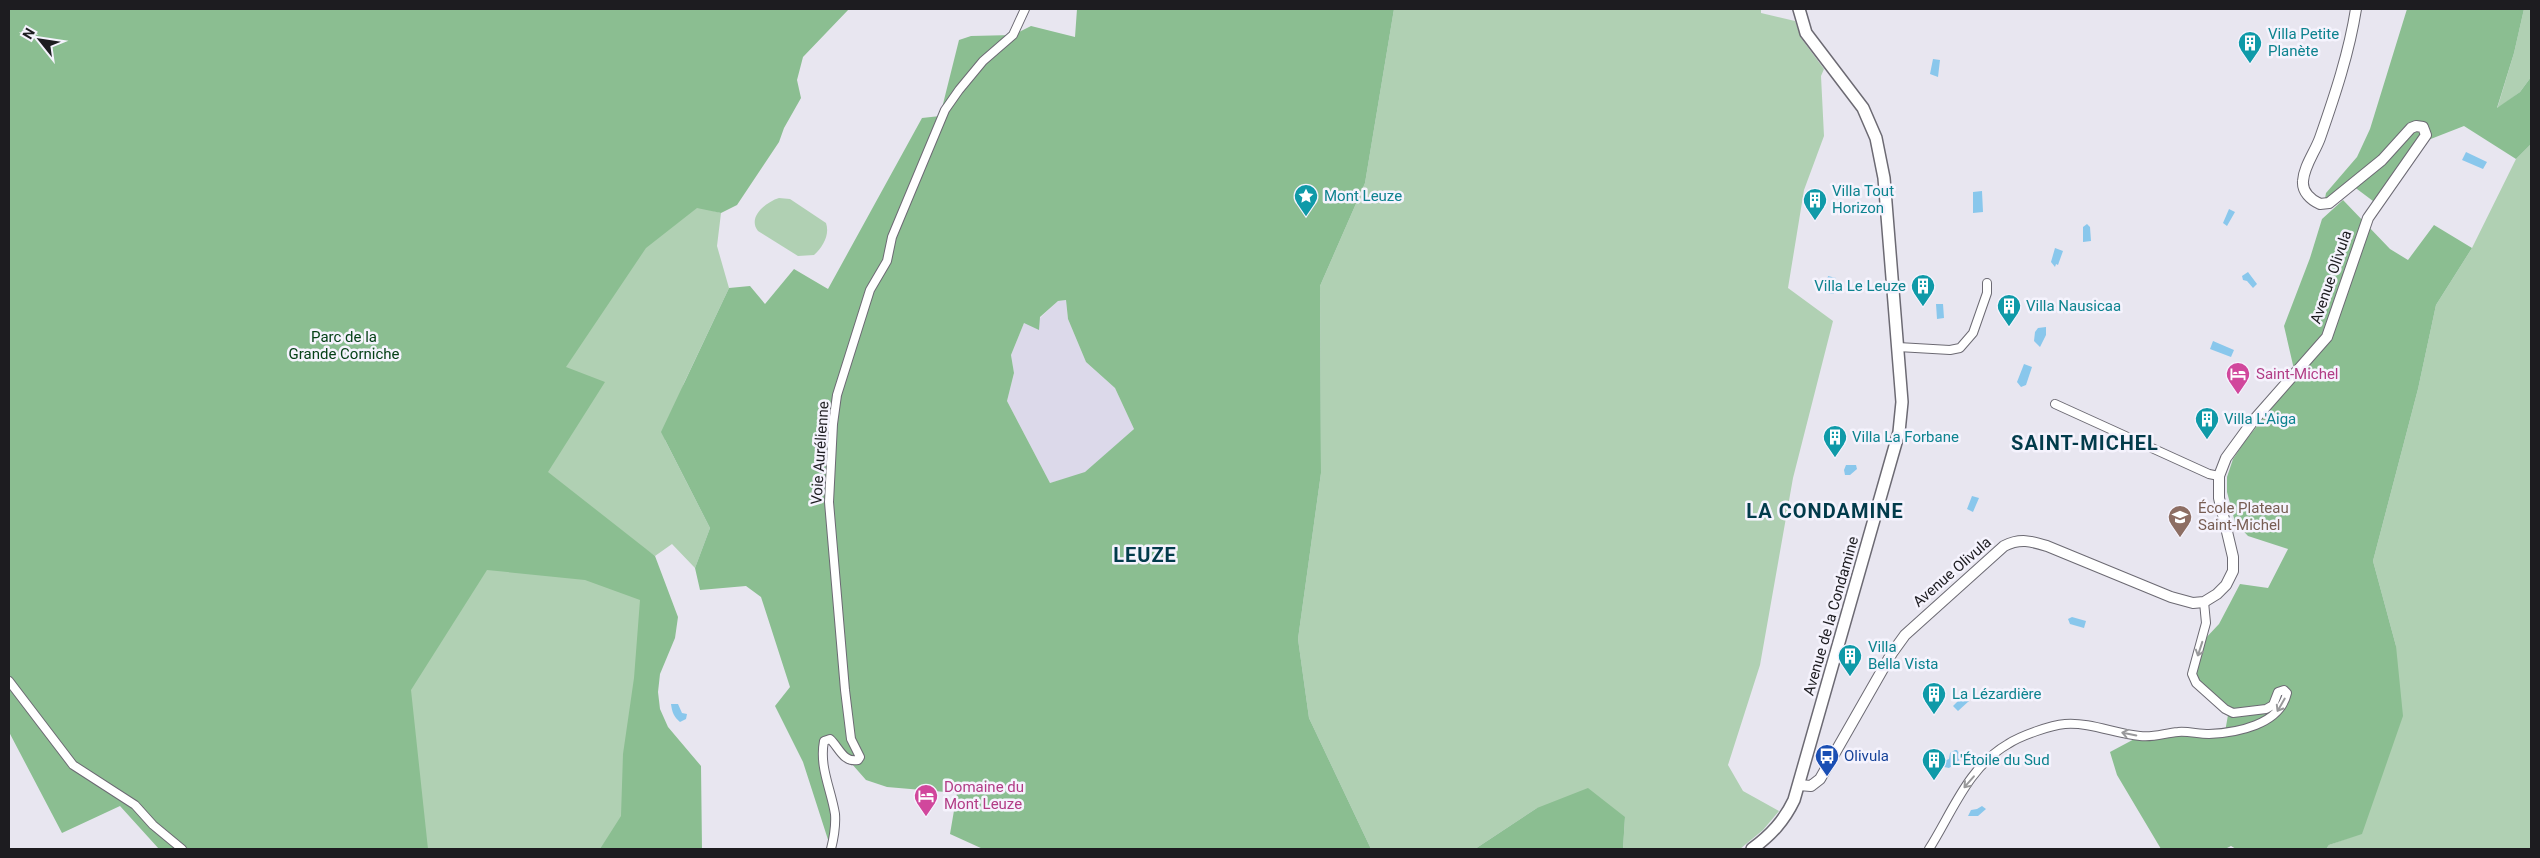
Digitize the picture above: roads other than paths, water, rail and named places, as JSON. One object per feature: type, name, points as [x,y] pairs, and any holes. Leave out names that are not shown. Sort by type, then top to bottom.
[{"type":"main road","name":"Avenue de la Condamine","points":[[1752,849],[1770,835],[1783,820],[1794,800],[1899,432],[1902,402],[1884,178],[1876,138],[1863,108],[1806,33],[1799,9]]},
{"type":"street","name":"Voie Aurélienne","points":[[832,849],[836,832],[834,813],[823,763],[824,741],[830,739],[840,753],[851,761],[858,760],[860,757],[851,739],[846,703],[829,502],[833,424],[837,395],[870,290],[887,260],[892,237],[945,110],[983,60],[1012,35],[1025,9]]},
{"type":"street","name":"Avenue Olivula","points":[[1798,785],[1811,786],[1820,779],[1892,653],[1905,635],[2004,546],[2017,540],[2030,541],[2047,546],[2171,597],[2193,603],[2204,602],[2217,594],[2226,585],[2233,572],[2231,542],[2219,498],[2219,476],[2226,458],[2239,439],[2326,337],[2368,218],[2426,136],[2423,127],[2416,126],[2411,128],[2382,160],[2329,203],[2320,204],[2307,194],[2303,181],[2305,172],[2319,140],[2340,80],[2349,47],[2356,9]]},
{"type":"street","points":[[1898,347],[1950,350],[1960,348],[1973,333],[1987,293],[1987,283]]},
{"type":"street","points":[[2055,404],[2208,474],[2219,476]]},
{"type":"street","points":[[1929,849],[1948,820],[1959,793],[1996,753],[2022,738],[2064,724],[2140,736],[2180,732],[2209,734],[2263,723],[2276,715],[2286,699],[2287,693],[2284,690],[2278,692],[2273,705],[2266,709],[2233,713],[2225,709],[2196,683],[2192,674],[2206,623],[2204,602]]},
{"type":"street","points":[[9,681],[73,765],[95,782],[135,805],[153,825],[182,849]]},
{"type":"water","points":[[1933,59],[1940,60],[1938,77],[1930,74]]},
{"type":"water","points":[[2466,152],[2487,162],[2483,169],[2462,160]]},
{"type":"water","points":[[1982,191],[1983,212],[1973,213],[1973,192]]},
{"type":"water","points":[[2229,209],[2235,212],[2227,226],[2223,223]]},
{"type":"water","points":[[2087,224],[2090,227],[2091,241],[2083,242],[2083,227]]},
{"type":"water","points":[[2055,248],[2063,251],[2058,265],[2056,264],[2055,267],[2051,262]]},
{"type":"water","points":[[2248,272],[2257,284],[2253,288],[2247,281],[2243,280],[2242,276]]},
{"type":"water","points":[[1828,276],[1836,278],[1834,294],[1825,293]]},
{"type":"water","points":[[1936,304],[1943,304],[1944,318],[1937,319]]},
{"type":"water","points":[[2046,327],[2046,335],[2040,347],[2034,341],[2035,332],[2038,328]]},
{"type":"water","points":[[2213,341],[2234,350],[2231,357],[2210,349]]},
{"type":"water","points":[[2024,364],[2032,367],[2026,385],[2021,387],[2017,382]]},
{"type":"water","points":[[1846,465],[1856,465],[1857,469],[1850,475],[1845,475]]},
{"type":"water","points":[[1972,496],[1979,498],[1973,512],[1967,509]]},
{"type":"water","points":[[2072,617],[2086,621],[2084,628],[2070,624],[2068,619]]},
{"type":"water","points":[[1964,695],[1969,701],[1958,711],[1953,706]]},
{"type":"water","points":[[671,704],[678,704],[682,713],[687,714],[686,719],[680,722],[678,720]]},
{"type":"water","points":[[1957,750],[1962,758],[1949,768],[1944,767],[1944,761],[1949,759],[1950,753]]},
{"type":"water","points":[[1982,806],[1986,809],[1978,816],[1968,816],[1971,810]]},
{"type":"place","name":"Villa Petite Planète","points":[[2250,64]]},
{"type":"place","name":"Mont Leuze","points":[[1306,217]]},
{"type":"place","name":"Villa Tout Horizon","points":[[1815,221]]},
{"type":"place","name":"Villa Le Leuze","points":[[1923,307]]},
{"type":"place","name":"Villa Nausicaa","points":[[2009,327]]},
{"type":"place","name":"Saint-Michel","points":[[2238,395]]},
{"type":"place","name":"Villa L'Aiga","points":[[2207,440]]},
{"type":"place","name":"Villa La Forbane","points":[[1835,458]]},
{"type":"place","name":"École Plateau Saint-Michel","points":[[2180,538]]},
{"type":"place","name":"Villa Bella Vista","points":[[1850,677]]},
{"type":"place","name":"La Lézardière","points":[[1934,715]]},
{"type":"place","name":"Olivula","points":[[1827,777]]},
{"type":"place","name":"L'Étoile du Sud","points":[[1934,781]]},
{"type":"place","name":"Domaine du Mont Leuze","points":[[926,817]]},
{"type":"district","name":"SAINT-MICHEL","points":[[2085,443]]},
{"type":"district","name":"LA CONDAMINE","points":[[1825,511]]},
{"type":"district","name":"LEUZE","points":[[1145,555]]},
{"type":"park label","name":"Parc de la Grande Corniche","points":[[344,346]]}]
